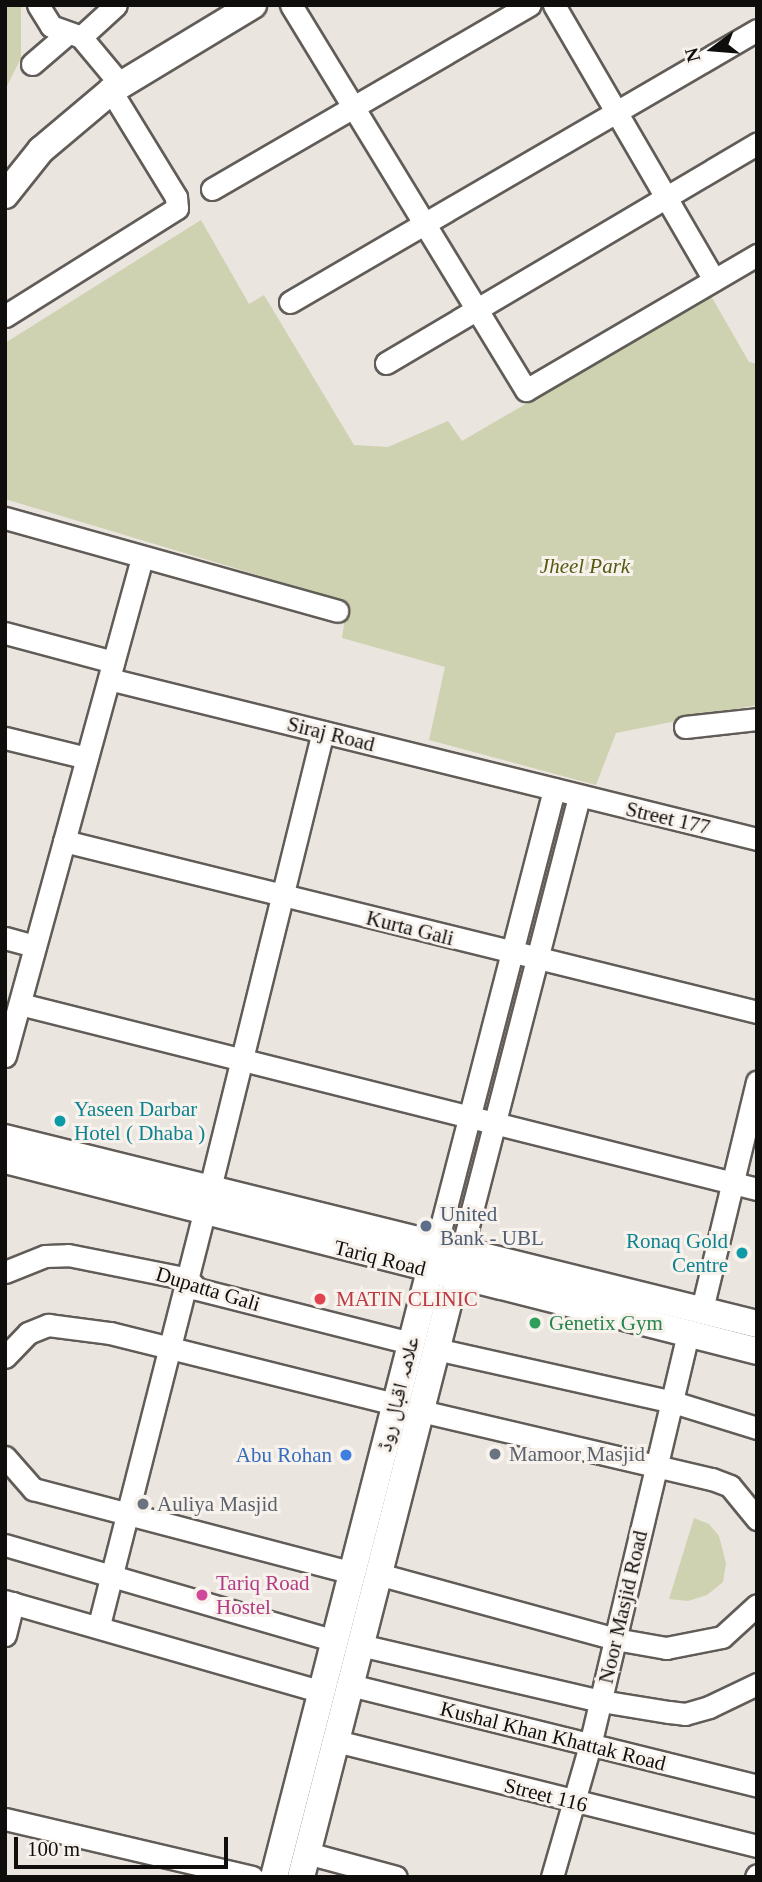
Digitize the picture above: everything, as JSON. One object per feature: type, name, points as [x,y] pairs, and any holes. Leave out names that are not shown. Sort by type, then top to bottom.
[{"type":"main road","points":[[5,195],[41,150],[116,88],[253,5]]},
{"type":"main road","name":"Tariq Road","points":[[5,1138],[207,1203]]},
{"type":"main road","name":"Tariq Road","points":[[5,1160],[207,1203],[445,1261],[702,1310],[757,1324]]},
{"type":"main road","name":"Tariq Road","points":[[445,1261],[688,1334],[757,1351]]},
{"type":"main road","name":"علامہ اقبال روڈ","points":[[274,1877],[322,1692],[348,1643],[445,1261]]},
{"type":"main road","name":"علامہ اقبال روڈ","points":[[304,1865],[350,1685],[348,1643]]},
{"type":"street","points":[[5,316],[177,208],[176,197],[116,88],[74,36],[51,26],[38,5]]},
{"type":"street","points":[[32,64],[116,5]]},
{"type":"street","points":[[291,5],[526,390],[757,255]]},
{"type":"street","points":[[212,189],[354,110],[529,5]]},
{"type":"street","points":[[554,5],[714,280]]},
{"type":"street","points":[[290,302],[757,30]]},
{"type":"street","points":[[386,363],[664,196],[757,144]]},
{"type":"street","points":[[5,518],[337,611]]},
{"type":"street","points":[[5,1056],[142,558]]},
{"type":"street","name":"Siraj Road","points":[[5,633],[111,671],[323,732],[579,797]]},
{"type":"street","points":[[685,727],[757,719]]},
{"type":"street","points":[[99,1625],[129,1517],[323,732]]},
{"type":"street","points":[[5,738],[87,758]]},
{"type":"street","name":"علامہ اقبال روڈ","points":[[445,1261],[469,1116],[554,789]]},
{"type":"street","name":"علامہ اقبال روڈ","points":[[445,1261],[495,1122],[579,797]]},
{"type":"street","name":"Street 177","points":[[579,797],[757,839]]},
{"type":"street","name":"Kurta Gali","points":[[64,841],[757,1013]]},
{"type":"street","points":[[5,938],[35,946]]},
{"type":"street","points":[[20,1004],[757,1189]]},
{"type":"street","points":[[702,1310],[757,1082]]},
{"type":"street","name":"Dupatta Gali","points":[[5,1272],[46,1256],[68,1255],[188,1279],[197,1289],[424,1346],[673,1402],[757,1428]]},
{"type":"street","points":[[5,1357],[28,1333],[48,1325],[171,1347],[730,1486],[757,1519]]},
{"type":"street","name":"Noor Masjid Road","points":[[552,1877],[571,1802],[590,1745],[688,1334]]},
{"type":"street","points":[[5,1457],[33,1489],[129,1517],[365,1573],[615,1639],[666,1647],[701,1644],[738,1627],[757,1605]]},
{"type":"street","points":[[5,1545],[348,1643],[601,1701],[685,1714],[757,1684]]},
{"type":"street","points":[[5,1635],[9,1602],[99,1625],[322,1692]]},
{"type":"street","name":"Kushal Khan Khattak Road","points":[[350,1685],[757,1786]]},
{"type":"street","name":"Street 116","points":[[336,1741],[571,1802],[757,1846]]},
{"type":"street","points":[[5,1819],[252,1877]]},
{"type":"street","points":[[304,1865],[396,1877]]},
{"type":"green space","points":[[5,5],[21,5],[21,58],[5,90]]},
{"type":"green space","name":"Jheel Park","points":[[201,220],[249,304],[264,295],[354,445],[388,447],[448,421],[462,441],[711,296],[749,362],[757,364],[757,705],[616,733],[596,785],[429,740],[445,667],[342,638],[347,602],[5,499],[5,343]]},
{"type":"green space","points":[[694,1518],[709,1524],[719,1536],[726,1563],[723,1582],[707,1595],[688,1601],[669,1599]]},
{"type":"place","name":"Yaseen Darbar Hotel ( Dhaba )","points":[[60,1121]]},
{"type":"place","name":"United Bank - UBL","points":[[426,1226]]},
{"type":"place","name":"Ronaq Gold Centre","points":[[742,1253]]},
{"type":"place","name":"MATIN CLINIC","points":[[320,1299]]},
{"type":"place","name":"Genetix Gym","points":[[535,1323]]},
{"type":"place","name":"Mamoor Masjid","points":[[495,1454]]},
{"type":"place","name":"Abu Rohan","points":[[346,1455]]},
{"type":"place","name":"Auliya Masjid","points":[[143,1504]]},
{"type":"place","name":"Tariq Road Hostel","points":[[202,1595]]}]
